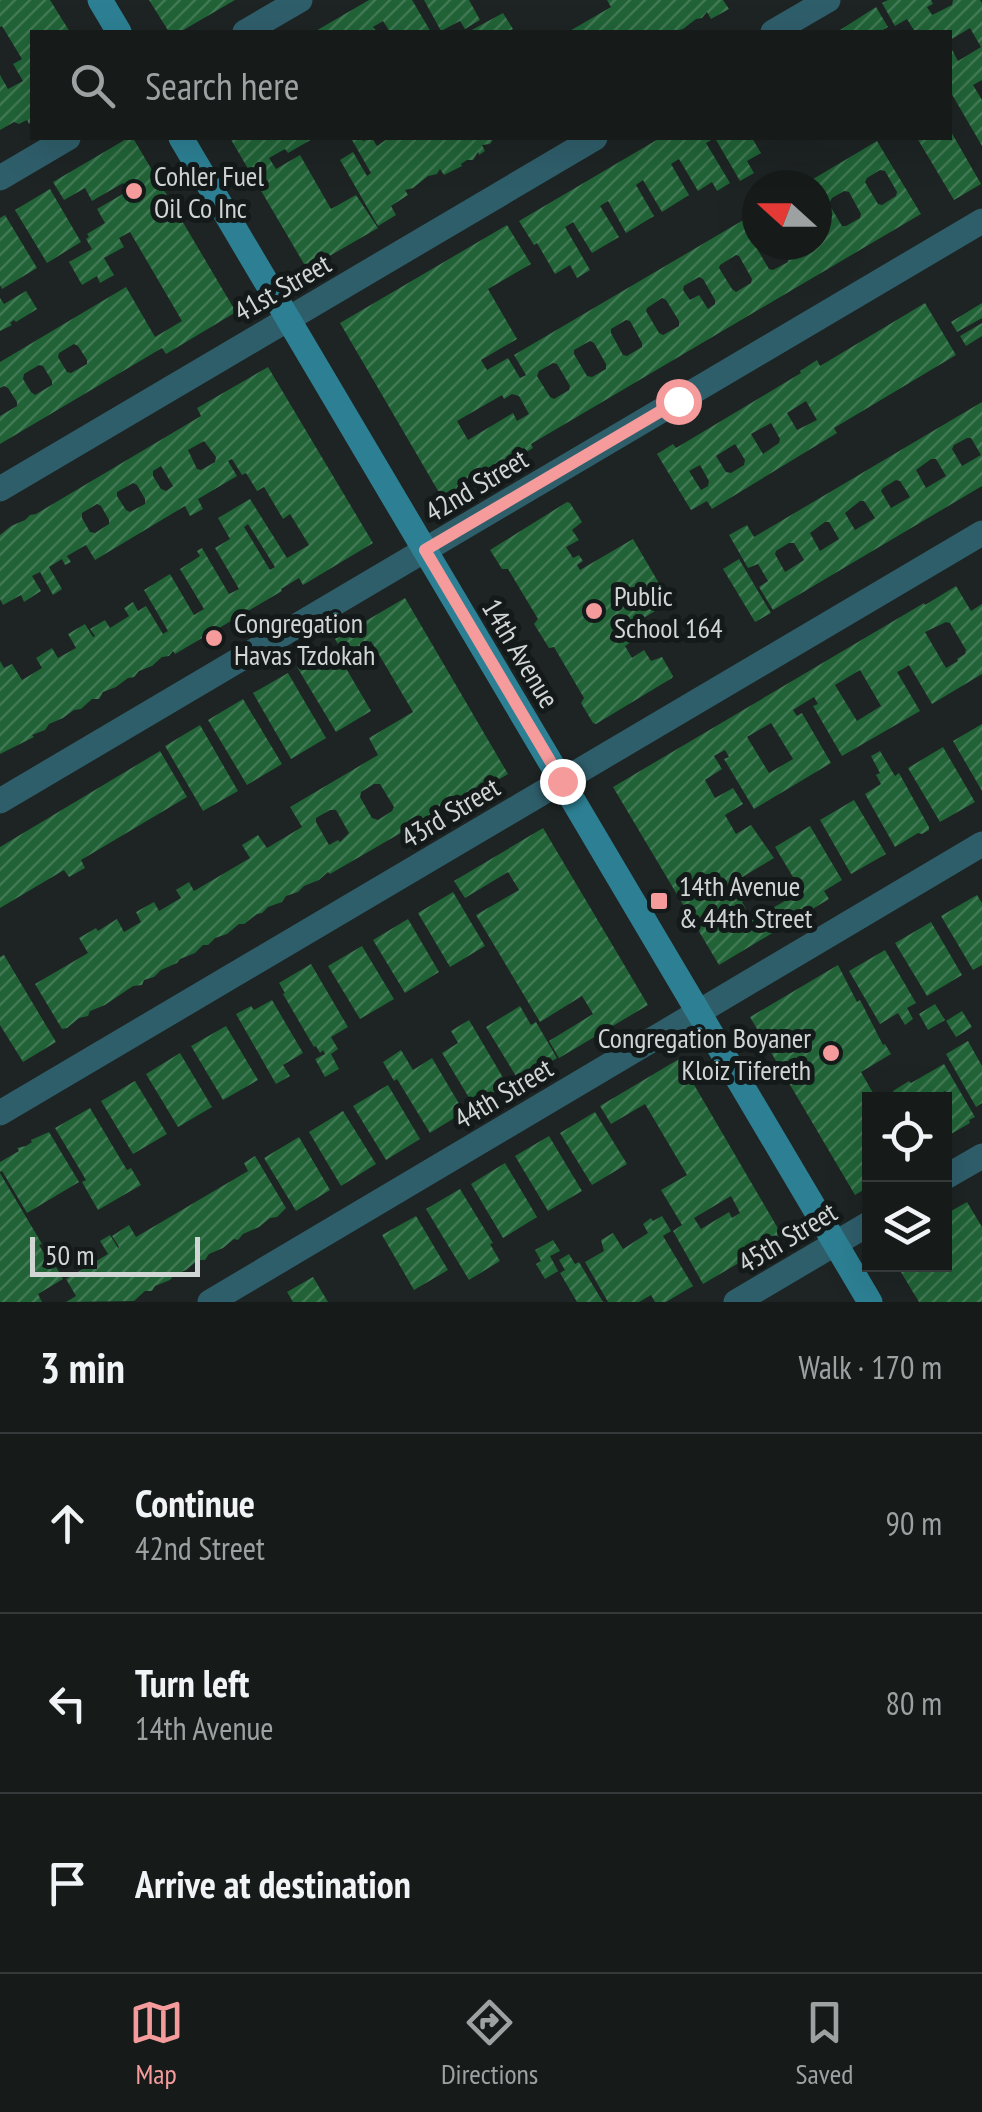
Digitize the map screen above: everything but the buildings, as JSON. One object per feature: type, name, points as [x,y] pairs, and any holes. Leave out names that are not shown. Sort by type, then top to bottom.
[{"type":"main road","points":[[100,0],[118,30]]},
{"type":"main road","name":"14th Avenue","points":[[182,140],[870,1302]]},
{"type":"street","points":[[249,30],[300,0]]},
{"type":"street","points":[[776,30],[828,0]]},
{"type":"street","points":[[0,178],[65,140]]},
{"type":"street","name":"41st Street","points":[[0,489],[592,140]]},
{"type":"street","name":"42nd Street","points":[[0,801],[982,221]]},
{"type":"street","name":"43rd Street","points":[[0,1113],[982,533]]},
{"type":"street","name":"44th Street","points":[[210,1302],[982,844]]},
{"type":"street","points":[[952,1173],[982,1156]]},
{"type":"street","name":"45th Street","points":[[736,1302],[862,1228]]},
{"type":"place","name":"Cohler Fuel Oil Co Inc","points":[[134,191]]},
{"type":"place","name":"Public School 164","points":[[594,611]]},
{"type":"place","name":"Congregation Havas Tzdokah","points":[[214,638]]},
{"type":"place","name":"14th Avenue & 44th Street","points":[[659,901]]},
{"type":"place","name":"Congregation Boyaner Kloiz Tifereth","points":[[831,1053]]},
{"type":"route","points":[[562,781],[425,550],[678,401]]}]
